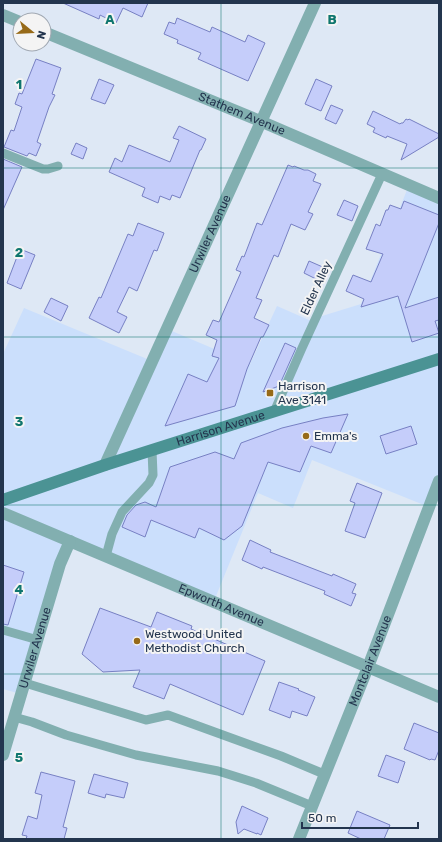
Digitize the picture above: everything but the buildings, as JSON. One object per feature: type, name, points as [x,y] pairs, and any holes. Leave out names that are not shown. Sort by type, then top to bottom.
[{"type":"main road","name":"Harrison Avenue","points":[[3,500],[105,465],[439,359]]},
{"type":"street","name":"Urwiler Avenue","points":[[105,465],[314,3]]},
{"type":"street","name":"Stathem Avenue","points":[[52,35],[260,121],[439,198]]},
{"type":"street","name":"Montclair Avenue","points":[[298,839],[368,666],[439,482]]},
{"type":"street","name":"Epworth Avenue","points":[[3,513],[439,697]]},
{"type":"street","name":"Urwiler Avenue","points":[[3,755],[60,564],[70,542]]},
{"type":"lane","points":[[3,153],[43,169],[58,166]]},
{"type":"lane","name":"Elder Alley","points":[[274,412],[382,174]]},
{"type":"lane","points":[[106,556],[112,534],[122,512],[149,483],[153,475],[152,450]]},
{"type":"lane","points":[[3,630],[38,640]]},
{"type":"lane","points":[[24,683],[146,720],[168,715],[281,756],[324,774]]},
{"type":"lane","points":[[14,717],[66,735],[136,755],[168,760],[218,771],[256,783],[312,806]]},
{"type":"shaded area","points":[[409,185],[439,198],[439,482],[429,507],[312,460],[293,508],[258,493],[214,601],[70,542],[21,694],[3,689],[3,354],[24,308],[152,361],[167,329],[250,364],[277,306],[309,320],[361,304]]},
{"type":"place","name":"Harrison Ave 3141","points":[[270,393]]},
{"type":"place","name":"Emma's","points":[[306,436]]},
{"type":"place","name":"Westwood United Methodist Church","points":[[137,641]]}]
